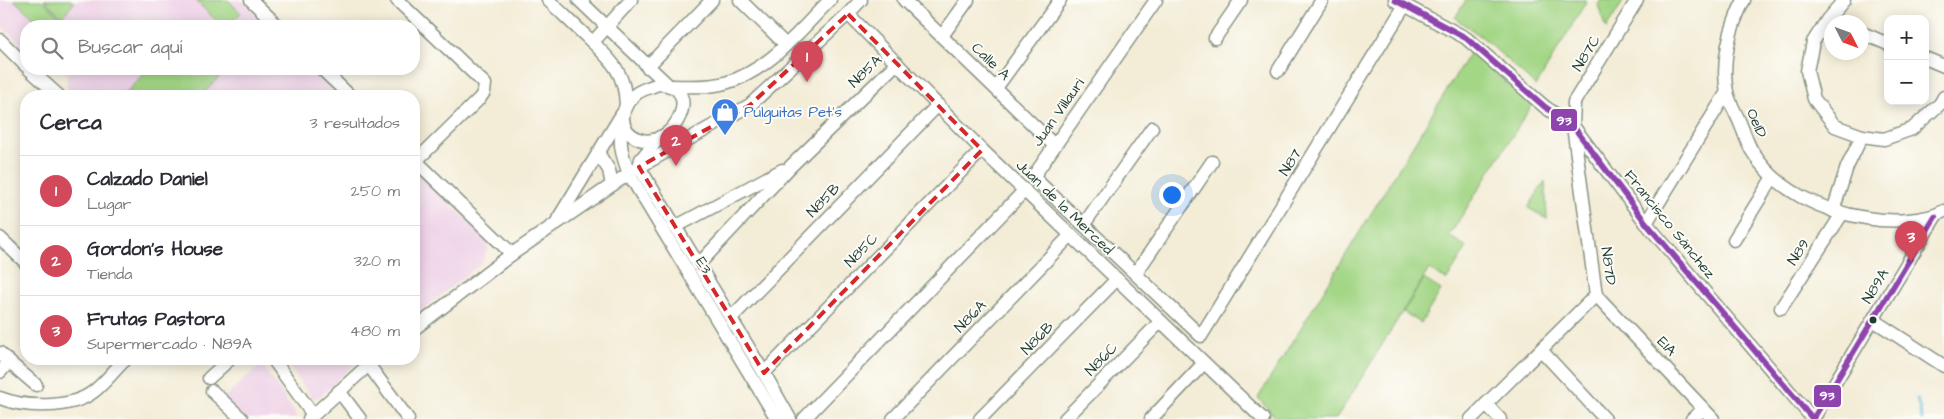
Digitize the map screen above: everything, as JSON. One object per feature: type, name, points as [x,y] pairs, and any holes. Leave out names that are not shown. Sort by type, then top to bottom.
[{"type":"street","points":[[251,0],[272,20]]},
{"type":"street","points":[[397,0],[418,20]]},
{"type":"street","name":"E3","points":[[548,0],[605,53],[618,70],[625,90],[620,137],[621,151],[777,419]]},
{"type":"street","points":[[578,0],[647,67],[679,94],[683,101],[683,110],[676,124],[660,137],[641,159],[634,171]]},
{"type":"street","points":[[593,42],[631,0]]},
{"type":"street","points":[[647,67],[712,0]]},
{"type":"street","points":[[740,0],[786,45]]},
{"type":"street","points":[[556,223],[598,153],[637,94],[646,88],[658,84],[701,86],[724,83],[744,76],[786,45],[830,0]]},
{"type":"street","points":[[420,324],[512,254],[612,185],[750,105],[861,0]]},
{"type":"street","name":"Calle A","points":[[904,0],[1054,144]]},
{"type":"street","points":[[942,36],[968,0]]},
{"type":"street","points":[[996,88],[1060,0]]},
{"type":"street","name":"Juan Villauri","points":[[1156,0],[1054,144],[1033,177],[1202,336]]},
{"type":"street","points":[[1215,38],[1241,0]]},
{"type":"street","points":[[1278,71],[1322,0]]},
{"type":"street","name":"N87C","points":[[1573,126],[1574,102],[1637,0]]},
{"type":"street","name":"Oe1D","points":[[1744,0],[1736,15],[1725,62],[1727,92],[1752,151],[1773,176],[1807,200],[1837,212]]},
{"type":"street","points":[[1834,15],[1844,0]]},
{"type":"street","name":"Francisco Sánchez","points":[[1400,3],[1466,38],[1545,107],[1573,126],[1646,222],[1813,419],[1873,320]]},
{"type":"street","name":"N87","points":[[1202,336],[1400,3]]},
{"type":"street","name":"Juan de la Merced","points":[[848,14],[982,150],[1263,419]]},
{"type":"street","points":[[420,22],[485,84],[484,92],[480,98],[420,155]]},
{"type":"street","points":[[1824,28],[1813,42],[1807,71],[1814,99],[1835,126],[1862,136],[1884,139],[1912,129],[1940,104],[1944,97]]},
{"type":"street","points":[[1869,36],[1884,42]]},
{"type":"street","points":[[0,40],[20,60]]},
{"type":"street","points":[[1929,60],[1944,66]]},
{"type":"street","name":"N85A","points":[[698,265],[791,166],[897,63]]},
{"type":"street","points":[[36,75],[53,90]]},
{"type":"street","points":[[328,75],[344,90]]},
{"type":"street","points":[[1646,222],[1727,92]]},
{"type":"street","name":"N85B","points":[[731,318],[938,105]]},
{"type":"street","points":[[624,113],[628,132],[637,138],[648,141],[660,137]]},
{"type":"street","name":"N87D","points":[[1471,419],[1596,296],[1573,126]]},
{"type":"street","points":[[1084,224],[1152,128]]},
{"type":"street","name":"N89","points":[[1781,308],[1837,212],[1847,167],[1862,136]]},
{"type":"street","name":"N85C","points":[[764,372],[982,150]]},
{"type":"street","points":[[598,153],[609,170],[612,185]]},
{"type":"street","points":[[1136,273],[1212,162]]},
{"type":"street","points":[[420,165],[512,254]]},
{"type":"street","name":"N85A","points":[[675,227],[791,166]]},
{"type":"street","name":"E3","points":[[634,171],[675,227],[764,372],[790,419]]},
{"type":"street","points":[[1734,240],[1773,176]]},
{"type":"street","points":[[804,419],[1025,190]]},
{"type":"street","name":"N89A","points":[[1837,212],[1883,221],[1939,214]]},
{"type":"street","name":"N89A","points":[[1873,320],[1939,214]]},
{"type":"street","name":"N86A","points":[[893,419],[1071,236]]},
{"type":"street","points":[[0,238],[20,257]]},
{"type":"street","name":"N86B","points":[[980,419],[1117,279]]},
{"type":"street","name":"E1A","points":[[1596,296],[1713,419]]},
{"type":"street","points":[[1873,320],[1944,366]]},
{"type":"street","name":"N86C","points":[[1065,419],[1160,322]]},
{"type":"street","points":[[1541,350],[1605,419]]},
{"type":"street","points":[[0,372],[5,357],[36,385]]},
{"type":"street","points":[[1151,419],[1204,363]]},
{"type":"street","points":[[0,398],[22,404],[62,404],[78,400],[93,392],[120,365]]},
{"type":"street","points":[[225,365],[211,384],[242,419]]},
{"type":"street","points":[[277,365],[311,417],[367,365]]},
{"type":"street","points":[[374,365],[408,419]]},
{"type":"street","points":[[339,390],[360,419]]},
{"type":"street","points":[[1486,404],[1500,419]]},
{"type":"street","points":[[1692,419],[1703,409]]},
{"type":"highlighted area","points":[[848,14],[982,150],[764,373],[639,167],[750,105]]},
{"type":"shaded area","points":[[0,0],[241,0],[262,20],[20,20],[20,43],[0,25]]},
{"type":"shaded area","points":[[67,75],[317,75],[334,90],[68,90]]},
{"type":"shaded area","points":[[420,174],[484,236],[488,248],[482,263],[420,311]]},
{"type":"shaded area","points":[[262,365],[295,413],[296,419],[242,419],[222,400]]},
{"type":"shaded area","points":[[288,365],[354,365],[318,398],[312,398]]},
{"type":"green space","points":[[14,0],[42,0],[61,18],[59,20],[36,20]]},
{"type":"green space","points":[[44,0],[71,0],[74,3],[62,17]]},
{"type":"green space","points":[[228,0],[241,13],[233,20],[216,20],[196,1]]},
{"type":"green space","points":[[1466,0],[1587,0],[1536,86],[1482,37],[1455,18]]},
{"type":"green space","points":[[1601,0],[1624,0],[1606,29],[1598,5]]},
{"type":"green space","points":[[1470,52],[1532,105],[1449,236],[1467,247],[1447,280],[1429,269],[1336,419],[1277,419],[1258,398]]},
{"type":"green space","points":[[142,75],[221,75],[207,90],[129,90]]},
{"type":"green space","points":[[1545,181],[1547,218],[1547,219],[1528,208]]},
{"type":"green space","points":[[1424,279],[1441,290],[1421,323],[1403,312]]},
{"type":"waterway","points":[[1917,399],[1922,419]]},
{"type":"transit line","name":"93","points":[[1395,0],[1466,38],[1545,107],[1573,126],[1646,223],[1813,419],[1935,217]]},
{"type":"place","name":"Calzado Daniel","points":[[807,82]]},
{"type":"place","name":"Pulguitas Pet's","points":[[725,136]]},
{"type":"place","name":"Gordon's House","points":[[676,166]]},
{"type":"place","name":"Frutas Pastora","points":[[1911,262]]}]
